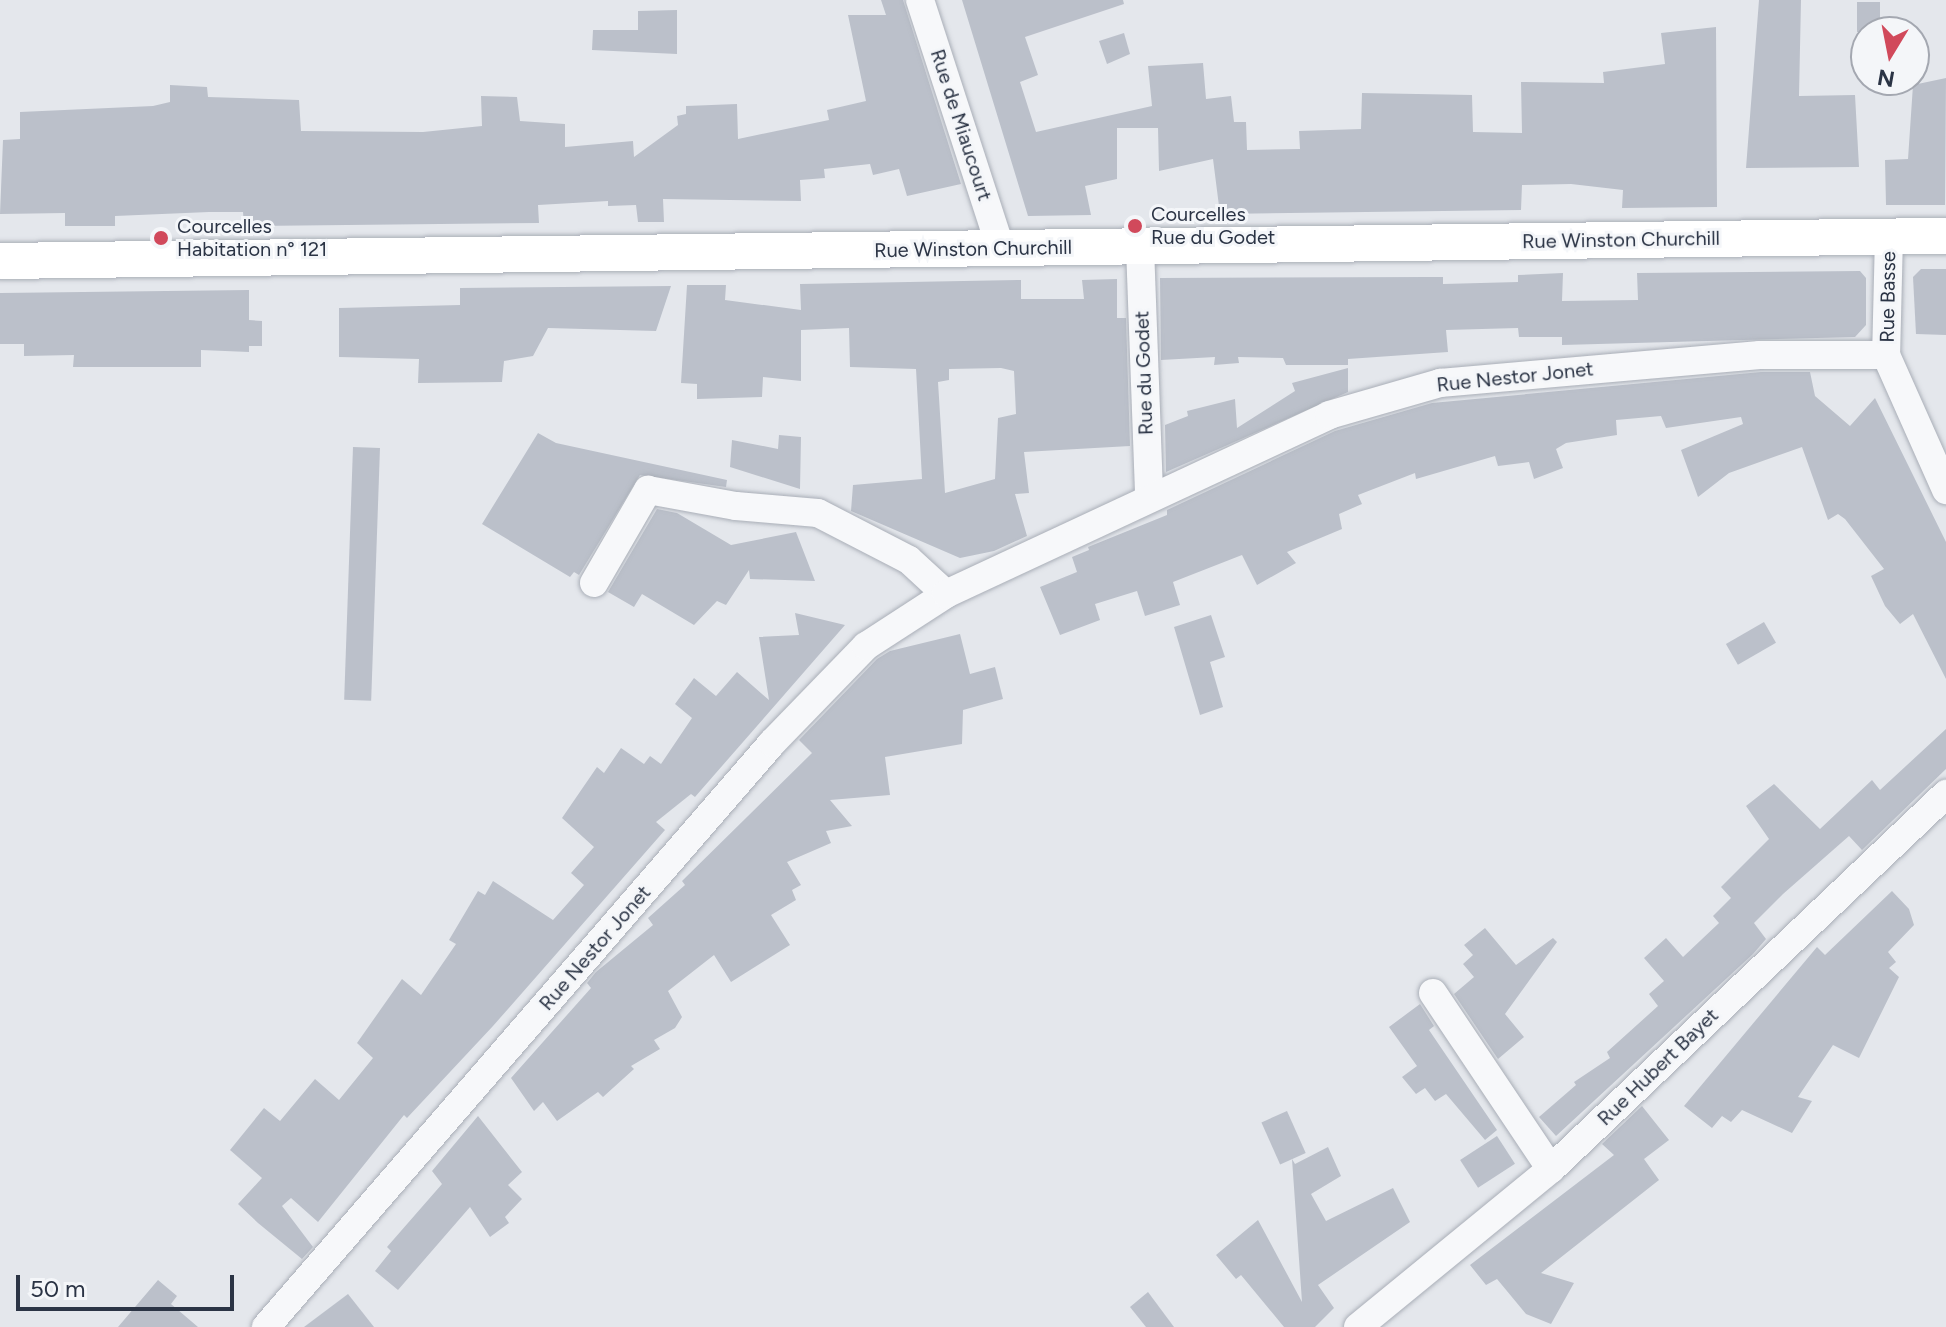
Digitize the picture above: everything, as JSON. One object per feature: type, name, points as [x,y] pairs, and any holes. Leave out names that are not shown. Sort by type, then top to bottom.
[{"type":"main road","name":"Rue Winston Churchill","points":[[0,261],[1946,236]]},
{"type":"street","name":"Rue de Miaucourt","points":[[920,0],[1001,249]]},
{"type":"street","name":"Rue Basse","points":[[1889,236],[1886,355],[1946,490]]},
{"type":"street","name":"Rue du Godet","points":[[1140,247],[1149,498]]},
{"type":"street","name":"Rue Nestor Jonet","points":[[266,1327],[772,743],[866,646],[946,594],[1329,415],[1440,383],[1760,355],[1886,355]]},
{"type":"street","points":[[594,583],[648,490],[736,506],[818,513],[909,560],[946,594]]},
{"type":"street","name":"Rue Hubert Bayet","points":[[1358,1327],[1551,1169],[1946,794]]},
{"type":"street","points":[[1433,993],[1551,1169]]},
{"type":"building","points":[[881,0],[903,0],[961,184],[907,196],[899,169],[873,175],[870,164],[824,169],[825,178],[800,180],[801,201],[663,199],[664,222],[638,222],[636,205],[608,206],[608,201],[538,205],[539,223],[244,226],[243,212],[209,212],[115,216],[115,226],[65,226],[65,213],[0,214],[3,140],[20,139],[20,112],[153,106],[170,102],[170,85],[207,87],[208,97],[299,100],[301,131],[423,132],[482,126],[481,96],[517,97],[520,121],[565,124],[565,147],[633,141],[634,157],[678,125],[677,116],[686,114],[686,106],[737,104],[738,139],[829,120],[827,110],[866,101],[848,15],[886,15]]},
{"type":"building","points":[[962,0],[1123,0],[1124,4],[1025,37],[1038,75],[1020,82],[1036,132],[1152,106],[1148,66],[1203,63],[1206,99],[1231,96],[1234,122],[1246,122],[1247,150],[1300,149],[1299,131],[1361,129],[1362,93],[1472,95],[1473,132],[1522,133],[1521,82],[1604,83],[1603,72],[1665,64],[1661,33],[1716,27],[1717,207],[1622,208],[1623,190],[1571,184],[1522,185],[1521,210],[1220,214],[1213,159],[1159,171],[1158,128],[1117,128],[1117,179],[1085,186],[1091,215],[1028,216]]},
{"type":"building","points":[[1759,0],[1801,0],[1799,96],[1855,96],[1859,167],[1746,168]]},
{"type":"building","points":[[1857,2],[1880,2],[1880,16],[1857,16]]},
{"type":"building","points":[[677,10],[677,54],[592,50],[593,30],[638,30],[638,11]]},
{"type":"building","points":[[1124,33],[1130,54],[1107,64],[1099,41]]},
{"type":"building","points":[[1946,78],[1945,205],[1886,205],[1885,160],[1908,159],[1912,96],[1930,96],[1930,81]]},
{"type":"building","points":[[1921,269],[1946,269],[1946,335],[1916,334],[1913,277]]},
{"type":"building","points":[[1860,271],[1866,278],[1866,325],[1855,337],[1562,345],[1562,337],[1519,337],[1518,328],[1446,330],[1448,352],[1348,359],[1348,365],[1286,365],[1283,358],[1238,357],[1239,363],[1214,365],[1215,357],[1161,360],[1160,278],[1443,277],[1443,284],[1518,282],[1518,275],[1563,273],[1562,301],[1638,300],[1637,273]]},
{"type":"building","points":[[1117,279],[1117,318],[1126,318],[1130,446],[1024,452],[1029,493],[1015,494],[1027,536],[994,551],[960,558],[851,511],[853,485],[922,479],[916,369],[850,367],[849,328],[801,330],[801,381],[763,377],[762,397],[697,399],[697,384],[681,383],[687,285],[726,285],[725,300],[801,310],[800,284],[1021,280],[1021,299],[1084,299],[1082,280]],"holes":[[[1001,368],[1014,371],[1016,414],[998,418],[995,479],[945,493],[938,382],[949,380],[949,369]]]},
{"type":"building","points":[[671,286],[656,331],[548,328],[533,356],[504,361],[502,382],[418,383],[419,359],[339,357],[339,308],[460,305],[460,288]]},
{"type":"building","points":[[249,290],[249,320],[262,321],[262,346],[249,346],[249,352],[201,350],[201,367],[73,367],[74,355],[24,356],[24,344],[0,344],[0,293]]},
{"type":"building","points":[[1348,368],[1348,392],[1166,472],[1165,425],[1188,416],[1187,411],[1235,399],[1237,428],[1295,391],[1292,383]]},
{"type":"building","points":[[1761,372],[1810,372],[1815,396],[1850,426],[1875,398],[1946,542],[1946,679],[1913,614],[1900,624],[1885,606],[1871,576],[1884,569],[1845,519],[1838,514],[1828,520],[1802,447],[1729,473],[1698,497],[1681,450],[1743,424],[1741,417],[1666,428],[1661,416],[1616,420],[1617,435],[1566,443],[1556,449],[1563,468],[1534,479],[1529,462],[1498,466],[1495,456],[1416,479],[1415,473],[1358,495],[1362,504],[1339,514],[1342,529],[1287,552],[1296,563],[1257,585],[1242,555],[1173,582],[1180,605],[1145,616],[1137,591],[1095,604],[1100,620],[1060,635],[1040,587],[1077,572],[1072,557],[1089,550],[1088,547],[1167,515],[1167,510],[1335,431],[1432,403]]},
{"type":"building","points":[[538,433],[556,443],[727,480],[726,487],[640,475],[579,575],[574,572],[570,577],[482,524]]},
{"type":"building","points":[[779,435],[801,437],[800,489],[730,467],[732,440],[778,449]]},
{"type":"building","points":[[353,447],[380,448],[371,701],[344,700]]},
{"type":"building","points":[[657,509],[677,513],[731,545],[796,532],[815,581],[750,579],[749,570],[726,605],[717,601],[694,625],[642,594],[634,607],[608,592]]},
{"type":"building","points":[[795,613],[845,625],[695,797],[691,794],[656,822],[665,830],[493,1026],[407,1118],[404,1115],[318,1222],[291,1198],[282,1206],[313,1247],[302,1259],[258,1223],[238,1204],[262,1178],[230,1150],[264,1108],[280,1121],[315,1079],[339,1100],[373,1058],[357,1043],[402,979],[421,995],[456,944],[449,940],[478,891],[485,895],[493,881],[553,920],[584,885],[571,873],[594,847],[562,818],[597,767],[604,773],[621,748],[644,764],[650,756],[661,764],[692,718],[675,704],[694,678],[716,696],[737,672],[769,700],[759,637],[799,635]]},
{"type":"building","points":[[1211,615],[1225,657],[1210,662],[1223,707],[1200,715],[1174,627]]},
{"type":"building","points":[[1764,622],[1776,643],[1738,665],[1726,644]]},
{"type":"building","points":[[960,634],[970,674],[995,667],[1003,699],[963,710],[962,744],[885,757],[890,795],[830,800],[852,826],[826,831],[831,843],[787,862],[801,885],[792,890],[796,900],[771,915],[790,945],[731,982],[714,955],[668,991],[682,1017],[675,1028],[654,1040],[660,1049],[631,1066],[634,1069],[603,1097],[598,1092],[557,1121],[543,1102],[534,1111],[511,1078],[591,988],[587,983],[596,972],[653,925],[648,918],[685,885],[682,881],[812,753],[799,740],[877,659],[890,651]]},
{"type":"building","points":[[1946,729],[1946,769],[1862,850],[1849,836],[1783,894],[1754,923],[1766,939],[1753,954],[1556,1136],[1539,1117],[1576,1085],[1574,1082],[1610,1058],[1607,1052],[1658,1006],[1649,994],[1664,981],[1644,958],[1666,938],[1683,957],[1719,923],[1713,916],[1731,898],[1721,887],[1769,839],[1746,806],[1774,784],[1820,829],[1872,780],[1880,790]]},
{"type":"building","points":[[1892,891],[1909,909],[1914,925],[1888,952],[1896,962],[1889,968],[1899,977],[1859,1058],[1833,1045],[1798,1097],[1812,1101],[1792,1133],[1742,1110],[1731,1122],[1722,1116],[1712,1128],[1684,1106],[1817,947],[1825,955]]},
{"type":"building","points":[[1485,928],[1516,965],[1553,938],[1557,942],[1505,1014],[1524,1037],[1498,1059],[1454,994],[1474,977],[1463,964],[1473,955],[1464,945]]},
{"type":"building","points":[[1420,1004],[1434,1026],[1429,1030],[1497,1130],[1485,1140],[1446,1094],[1435,1101],[1425,1088],[1416,1094],[1402,1077],[1417,1066],[1389,1027]]},
{"type":"building","points":[[1642,1106],[1669,1140],[1644,1159],[1659,1180],[1541,1273],[1574,1283],[1551,1324],[1526,1314],[1497,1279],[1486,1285],[1470,1265],[1614,1155],[1602,1144]]},
{"type":"building","points":[[1287,1111],[1306,1153],[1280,1164],[1261,1122]]},
{"type":"building","points":[[478,1116],[522,1172],[508,1185],[522,1199],[505,1217],[509,1223],[490,1237],[470,1207],[398,1290],[375,1271],[391,1251],[387,1247],[442,1184],[432,1171]]},
{"type":"building","points":[[1497,1136],[1515,1164],[1478,1188],[1460,1160]]},
{"type":"building","points":[[1328,1147],[1341,1176],[1311,1194],[1326,1221],[1393,1188],[1410,1222],[1318,1285],[1334,1308],[1315,1327],[1284,1327],[1241,1275],[1236,1279],[1216,1255],[1258,1220],[1302,1302],[1292,1159],[1295,1164]]},
{"type":"building","points":[[158,1280],[177,1296],[171,1304],[198,1327],[118,1327]]},
{"type":"building","points":[[1148,1292],[1174,1327],[1146,1327],[1130,1307]]},
{"type":"building","points":[[348,1294],[374,1327],[304,1327]]},
{"type":"place","name":"Courcelles Rue du Godet","points":[[1135,226]]},
{"type":"place","name":"Courcelles Habitation n° 121","points":[[161,238]]}]
